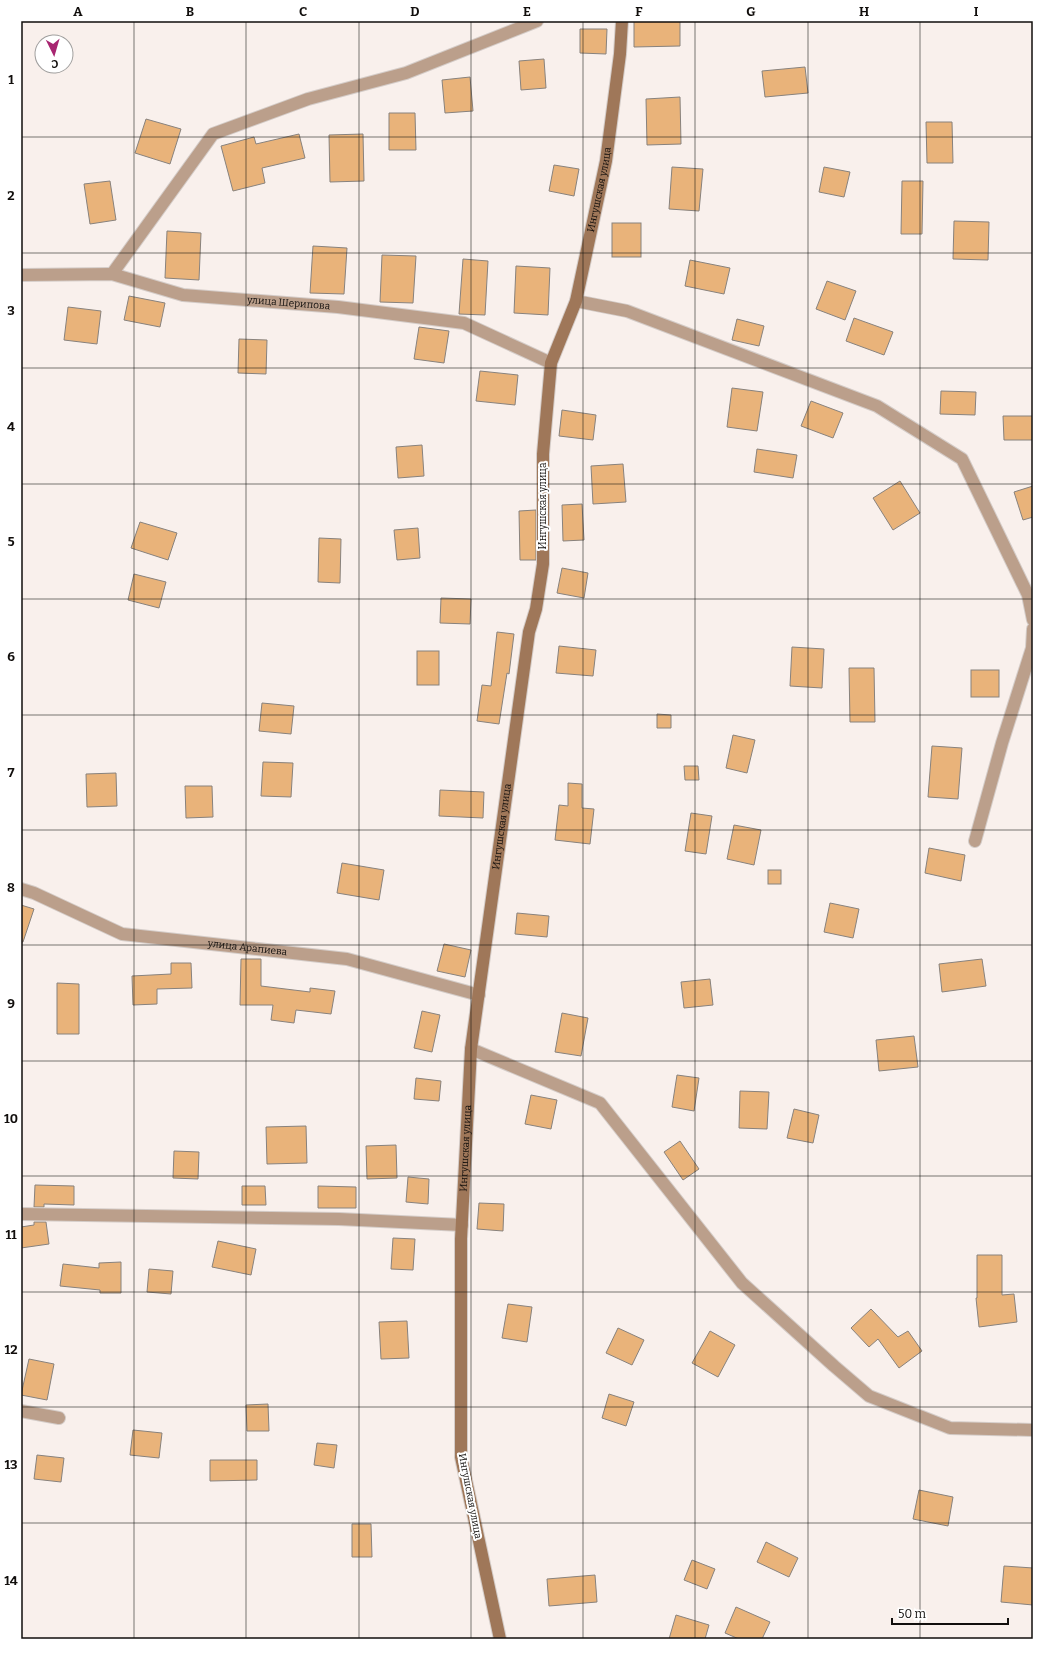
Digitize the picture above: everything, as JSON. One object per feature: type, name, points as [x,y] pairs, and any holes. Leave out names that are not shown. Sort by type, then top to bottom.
[{"type":"street","points":[[112,274],[213,134],[308,99],[406,73],[537,21]]},
{"type":"street","name":"Ингушская улица","points":[[500,1639],[460,1458],[462,1225],[471,1049],[529,632],[536,608],[542,564],[543,454],[551,363],[576,302],[606,162],[620,54],[622,21]]},
{"type":"street","name":"улица Шерипова","points":[[21,275],[112,274],[182,295],[338,307],[464,323],[551,363]]},
{"type":"street","points":[[576,302],[627,311],[877,406],[962,459],[1028,595],[1033,620]]},
{"type":"street","points":[[975,841],[1002,743],[1032,648],[1033,629]]},
{"type":"street","name":"улица Арапиева","points":[[21,889],[34,893],[122,934],[347,959],[479,994]]},
{"type":"street","points":[[471,1049],[600,1103],[742,1282],[869,1396],[950,1428],[1033,1430]]},
{"type":"street","points":[[21,1214],[339,1219],[462,1225]]},
{"type":"street","points":[[21,1411],[59,1418]]},
{"type":"building","points":[[634,21],[680,21],[680,46],[634,47]]},
{"type":"building","points":[[580,29],[607,29],[606,54],[580,53]]},
{"type":"building","points":[[544,59],[546,88],[521,90],[519,61]]},
{"type":"building","points":[[805,67],[808,93],[765,97],[762,71]]},
{"type":"building","points":[[470,77],[473,111],[445,113],[442,80]]},
{"type":"building","points":[[680,97],[681,144],[647,145],[646,99]]},
{"type":"building","points":[[389,113],[415,113],[416,150],[389,150]]},
{"type":"building","points":[[146,119],[181,129],[170,164],[135,153]]},
{"type":"building","points":[[926,122],[952,122],[953,163],[927,163]]},
{"type":"building","points":[[299,134],[305,158],[262,168],[265,183],[233,191],[221,146],[254,137],[256,144]]},
{"type":"building","points":[[363,134],[364,181],[330,182],[329,135]]},
{"type":"building","points":[[554,165],[579,169],[574,196],[549,191]]},
{"type":"building","points":[[672,167],[703,169],[699,211],[669,209]]},
{"type":"building","points":[[824,167],[850,172],[844,197],[819,192]]},
{"type":"building","points":[[110,181],[116,220],[90,224],[84,184]]},
{"type":"building","points":[[902,181],[923,181],[922,234],[901,234]]},
{"type":"building","points":[[954,221],[989,222],[988,260],[953,259]]},
{"type":"building","points":[[612,223],[641,223],[641,257],[612,257]]},
{"type":"building","points":[[167,231],[201,233],[199,280],[165,278]]},
{"type":"building","points":[[313,246],[347,248],[344,294],[310,293]]},
{"type":"building","points":[[382,255],[416,256],[413,303],[380,302]]},
{"type":"building","points":[[463,259],[488,261],[485,315],[459,314]]},
{"type":"building","points":[[690,260],[730,268],[724,294],[685,286]]},
{"type":"building","points":[[516,266],[550,268],[548,315],[514,313]]},
{"type":"building","points":[[827,281],[856,291],[845,320],[816,309]]},
{"type":"building","points":[[129,296],[165,303],[160,327],[124,320]]},
{"type":"building","points":[[68,307],[101,311],[97,344],[64,340]]},
{"type":"building","points":[[854,318],[893,332],[884,355],[846,341]]},
{"type":"building","points":[[737,319],[764,326],[759,346],[732,340]]},
{"type":"building","points":[[419,327],[449,331],[444,363],[414,359]]},
{"type":"building","points":[[239,339],[267,340],[266,374],[238,373]]},
{"type":"building","points":[[480,371],[518,375],[515,405],[476,401]]},
{"type":"building","points":[[732,388],[763,392],[757,431],[727,427]]},
{"type":"building","points":[[941,391],[976,392],[975,415],[940,414]]},
{"type":"building","points":[[811,401],[843,413],[833,438],[801,426]]},
{"type":"building","points":[[562,410],[596,415],[593,440],[559,436]]},
{"type":"building","points":[[1003,416],[1033,416],[1033,440],[1004,440]]},
{"type":"building","points":[[422,445],[424,476],[398,478],[396,447]]},
{"type":"building","points":[[757,449],[797,455],[793,478],[754,472]]},
{"type":"building","points":[[623,464],[626,502],[593,504],[591,466]]},
{"type":"building","points":[[900,481],[920,513],[893,530],[873,498]]},
{"type":"building","points":[[1033,486],[1033,517],[1023,520],[1014,492]]},
{"type":"building","points":[[582,504],[584,540],[563,541],[562,505]]},
{"type":"building","points":[[536,510],[536,560],[520,560],[519,511]]},
{"type":"building","points":[[140,522],[177,533],[168,560],[131,548]]},
{"type":"building","points":[[418,528],[420,558],[397,560],[394,530]]},
{"type":"building","points":[[319,538],[341,539],[340,583],[318,582]]},
{"type":"building","points":[[562,568],[588,573],[584,598],[557,593]]},
{"type":"building","points":[[134,574],[166,582],[159,608],[128,600]]},
{"type":"building","points":[[441,598],[471,599],[470,624],[440,623]]},
{"type":"building","points":[[497,632],[514,634],[509,674],[507,673],[499,724],[477,721],[482,685],[491,686]]},
{"type":"building","points":[[559,646],[596,650],[593,676],[556,673]]},
{"type":"building","points":[[792,647],[824,649],[822,688],[790,686]]},
{"type":"building","points":[[417,651],[439,651],[439,685],[417,685]]},
{"type":"building","points":[[849,668],[874,668],[875,722],[850,722]]},
{"type":"building","points":[[971,670],[999,670],[999,697],[971,697]]},
{"type":"building","points":[[262,703],[294,706],[291,734],[259,731]]},
{"type":"building","points":[[657,714],[671,715],[671,728],[657,728]]},
{"type":"building","points":[[733,735],[755,740],[747,773],[726,768]]},
{"type":"building","points":[[932,746],[962,748],[958,799],[928,797]]},
{"type":"building","points":[[263,762],[293,763],[291,797],[261,796]]},
{"type":"building","points":[[684,766],[698,766],[699,780],[685,780]]},
{"type":"building","points":[[116,773],[117,806],[87,807],[86,774]]},
{"type":"building","points":[[568,783],[582,784],[582,808],[594,809],[590,844],[555,840],[559,805],[568,806]]},
{"type":"building","points":[[185,786],[212,786],[213,817],[186,818]]},
{"type":"building","points":[[440,790],[484,792],[483,818],[439,816]]},
{"type":"building","points":[[691,813],[712,816],[706,854],[685,851]]},
{"type":"building","points":[[734,825],[761,830],[754,865],[727,859]]},
{"type":"building","points":[[929,848],[965,855],[961,881],[925,873]]},
{"type":"building","points":[[342,863],[384,870],[379,900],[337,893]]},
{"type":"building","points":[[768,870],[781,870],[781,884],[768,884]]},
{"type":"building","points":[[830,903],[859,909],[853,938],[824,932]]},
{"type":"building","points":[[21,905],[34,909],[23,942],[21,942]]},
{"type":"building","points":[[517,913],[549,916],[547,937],[515,934]]},
{"type":"building","points":[[444,944],[471,950],[465,977],[437,971]]},
{"type":"building","points":[[241,959],[261,959],[261,986],[310,992],[310,988],[335,991],[331,1014],[296,1010],[294,1023],[271,1020],[273,1005],[240,1005]]},
{"type":"building","points":[[982,959],[986,986],[942,992],[939,964]]},
{"type":"building","points":[[171,963],[191,963],[192,988],[157,989],[157,1004],[133,1005],[132,976],[171,974]]},
{"type":"building","points":[[710,979],[713,1005],[684,1008],[681,982]]},
{"type":"building","points":[[57,983],[79,984],[79,1034],[57,1034]]},
{"type":"building","points":[[422,1011],[440,1015],[432,1052],[414,1048]]},
{"type":"building","points":[[562,1013],[588,1018],[581,1056],[555,1052]]},
{"type":"building","points":[[914,1036],[918,1067],[879,1071],[876,1040]]},
{"type":"building","points":[[677,1075],[699,1078],[694,1111],[672,1107]]},
{"type":"building","points":[[416,1078],[441,1081],[439,1101],[414,1099]]},
{"type":"building","points":[[740,1091],[769,1092],[767,1129],[739,1128]]},
{"type":"building","points":[[531,1095],[557,1100],[551,1129],[525,1124]]},
{"type":"building","points":[[794,1109],[819,1115],[813,1143],[787,1138]]},
{"type":"building","points":[[306,1126],[307,1163],[267,1164],[266,1127]]},
{"type":"building","points":[[680,1141],[699,1169],[683,1180],[664,1152]]},
{"type":"building","points":[[396,1145],[397,1178],[367,1179],[366,1146]]},
{"type":"building","points":[[174,1151],[199,1152],[198,1179],[173,1178]]},
{"type":"building","points":[[408,1177],[429,1179],[428,1204],[406,1202]]},
{"type":"building","points":[[35,1185],[74,1186],[74,1205],[44,1204],[44,1207],[34,1207]]},
{"type":"building","points":[[242,1186],[265,1186],[266,1205],[242,1205]]},
{"type":"building","points":[[318,1186],[356,1187],[356,1208],[318,1208]]},
{"type":"building","points":[[479,1203],[504,1204],[503,1231],[477,1229]]},
{"type":"building","points":[[34,1222],[46,1222],[49,1244],[21,1248],[21,1227],[34,1225]]},
{"type":"building","points":[[393,1238],[415,1239],[413,1270],[391,1269]]},
{"type":"building","points":[[218,1241],[256,1249],[251,1275],[212,1267]]},
{"type":"building","points":[[977,1255],[1002,1255],[1002,1295],[1014,1294],[1017,1322],[979,1327],[976,1298]]},
{"type":"building","points":[[121,1262],[121,1293],[100,1293],[100,1290],[60,1286],[63,1264],[99,1268],[99,1263]]},
{"type":"building","points":[[149,1269],[173,1271],[171,1294],[147,1292]]},
{"type":"building","points":[[508,1304],[532,1307],[527,1342],[502,1338]]},
{"type":"building","points":[[871,1309],[898,1337],[908,1331],[922,1351],[899,1368],[878,1339],[869,1347],[851,1328]]},
{"type":"building","points":[[407,1321],[409,1358],[381,1359],[379,1322]]},
{"type":"building","points":[[618,1328],[644,1340],[632,1365],[606,1353]]},
{"type":"building","points":[[710,1331],[735,1345],[718,1377],[692,1363]]},
{"type":"building","points":[[29,1359],[54,1364],[47,1400],[21,1395]]},
{"type":"building","points":[[609,1394],[634,1402],[626,1426],[602,1418]]},
{"type":"building","points":[[268,1404],[269,1431],[247,1431],[246,1405]]},
{"type":"building","points":[[133,1430],[162,1433],[159,1458],[130,1455]]},
{"type":"building","points":[[317,1443],[337,1445],[334,1468],[314,1465]]},
{"type":"building","points":[[37,1455],[64,1458],[61,1482],[34,1479]]},
{"type":"building","points":[[210,1460],[257,1460],[257,1480],[210,1481]]},
{"type":"building","points":[[919,1490],[953,1497],[948,1526],[913,1519]]},
{"type":"building","points":[[352,1524],[371,1524],[372,1557],[352,1557]]},
{"type":"building","points":[[766,1542],[798,1558],[789,1577],[757,1562]]},
{"type":"building","points":[[692,1560],[715,1569],[707,1589],[684,1580]]},
{"type":"building","points":[[1004,1566],[1033,1568],[1033,1605],[1001,1602]]},
{"type":"building","points":[[595,1575],[597,1602],[549,1606],[547,1579]]},
{"type":"building","points":[[736,1607],[770,1622],[762,1639],[739,1639],[725,1633]]},
{"type":"building","points":[[676,1615],[709,1625],[705,1639],[669,1639]]}]
